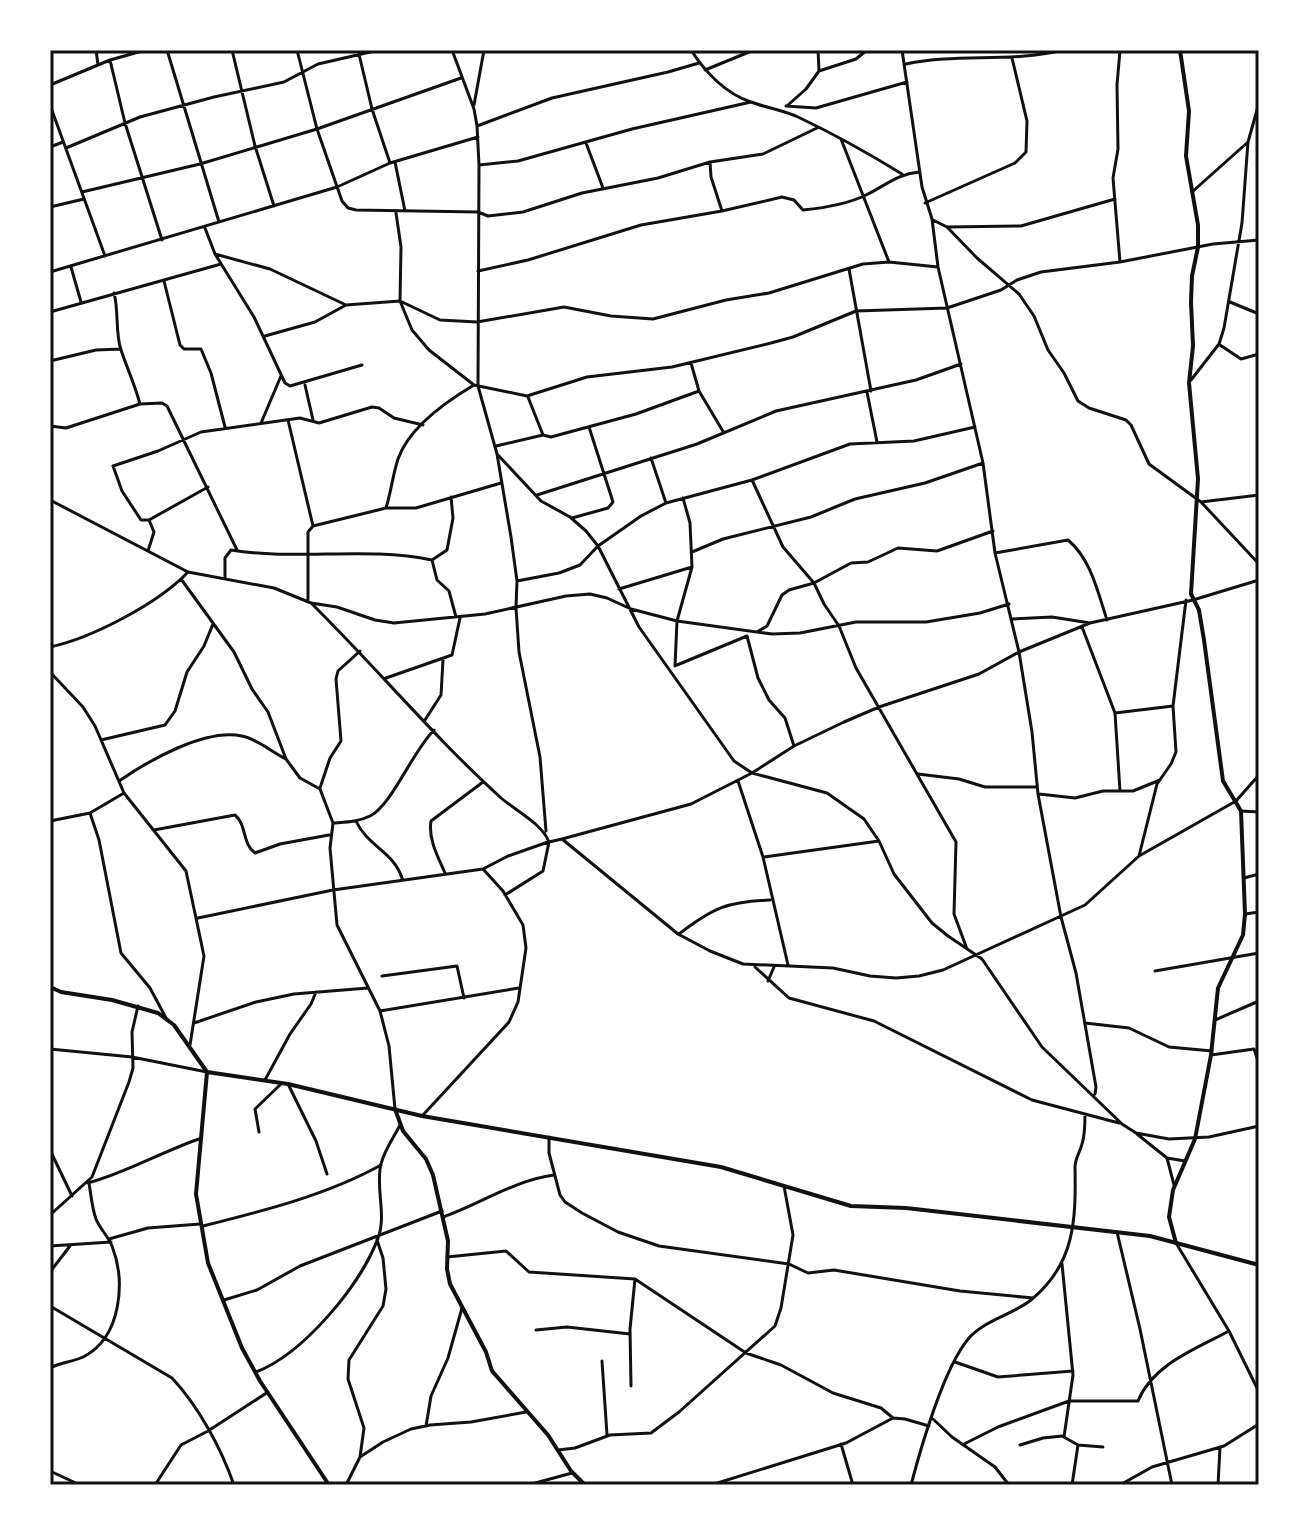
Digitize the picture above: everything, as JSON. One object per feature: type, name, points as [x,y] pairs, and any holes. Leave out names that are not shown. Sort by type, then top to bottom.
[{"type":"street","points":[[96,50],[98,65]]},
{"type":"street","points":[[50,85],[110,60],[146,50]]},
{"type":"street","points":[[167,50],[219,222]]},
{"type":"street","points":[[232,50],[255,146],[274,206]]},
{"type":"street","points":[[297,50],[317,129],[337,187],[348,208],[396,213],[478,212],[488,216],[523,212],[603,188],[658,178],[710,162],[763,154],[817,128]]},
{"type":"street","points":[[66,148],[125,123],[182,105],[284,82],[318,64],[379,50]]},
{"type":"street","points":[[452,50],[474,109],[478,137],[476,386],[497,454],[517,581],[519,652],[540,757],[549,842],[540,875],[505,895]]},
{"type":"street","points":[[474,109],[484,50]]},
{"type":"street","points":[[691,50],[705,70],[731,91],[840,138],[902,174]]},
{"type":"street","points":[[705,70],[754,50]]},
{"type":"street","points":[[818,50],[819,71]]},
{"type":"street","points":[[781,110],[806,89],[819,71],[856,59],[867,50]]},
{"type":"street","points":[[902,50],[925,203],[932,219],[938,267],[983,463],[995,553],[1019,652],[1038,794],[1061,917],[1076,973],[1096,1087],[1094,1096]]},
{"type":"street","points":[[906,64],[944,59],[1012,58],[1063,50]]},
{"type":"street","points":[[1120,50],[1118,149],[1113,178],[1120,262]]},
{"type":"street","points":[[1180,50],[1189,111],[1186,156],[1196,205],[1198,247],[1192,276],[1193,346],[1189,383],[1199,500],[1191,579],[1193,600],[1199,610],[1204,640],[1223,781],[1241,811],[1245,914],[1243,935],[1218,988],[1212,1053],[1195,1139],[1174,1186],[1169,1217],[1176,1243],[1229,1331],[1259,1392]]},
{"type":"street","points":[[358,53],[390,163]]},
{"type":"street","points":[[925,203],[1015,163],[1026,152],[1027,121],[1012,58]]},
{"type":"street","points":[[110,60],[125,123],[162,240]]},
{"type":"street","points":[[477,126],[552,98],[699,63]]},
{"type":"street","points":[[82,192],[200,164],[317,129],[462,78]]},
{"type":"street","points":[[786,106],[816,108],[907,82]]},
{"type":"street","points":[[479,165],[518,161],[632,129],[751,102]]},
{"type":"street","points":[[1189,383],[1219,344],[1230,302],[1248,142],[1259,103]]},
{"type":"street","points":[[50,105],[105,256]]},
{"type":"street","points":[[50,272],[337,187],[390,163],[478,137]]},
{"type":"street","points":[[840,138],[889,262]]},
{"type":"street","points":[[50,147],[63,142]]},
{"type":"street","points":[[586,142],[603,188]]},
{"type":"street","points":[[1192,192],[1248,142]]},
{"type":"street","points":[[395,162],[405,211]]},
{"type":"street","points":[[710,162],[711,177],[722,211]]},
{"type":"street","points":[[477,271],[528,260],[641,225],[782,197],[794,200],[803,210],[863,197],[902,174],[919,172]]},
{"type":"street","points":[[50,207],[84,199]]},
{"type":"street","points":[[947,227],[1021,226],[1115,199]]},
{"type":"street","points":[[396,213],[401,247],[400,301],[412,330],[421,342],[476,386],[527,396],[587,377],[691,363],[793,337],[856,311],[947,308],[1041,272],[1259,240]]},
{"type":"street","points":[[932,219],[947,227],[1019,294],[1034,316],[1048,350],[1078,401],[1089,408],[1126,420],[1149,464],[1199,500],[1259,564]]},
{"type":"street","points":[[204,227],[215,254],[264,336],[281,376],[290,386],[362,365]]},
{"type":"street","points":[[215,254],[270,269],[346,305]]},
{"type":"street","points":[[264,336],[315,322],[346,305],[400,301],[440,320],[477,322],[564,307],[611,316],[664,318],[726,300],[779,291],[849,268],[889,262],[938,267]]},
{"type":"street","points":[[50,312],[221,264]]},
{"type":"street","points":[[71,266],[81,302]]},
{"type":"street","points":[[849,268],[877,442]]},
{"type":"street","points":[[164,281],[180,345],[184,349],[201,349],[211,373],[225,427]]},
{"type":"street","points":[[114,293],[121,349],[136,383],[140,404]]},
{"type":"street","points":[[1230,302],[1259,314]]},
{"type":"street","points":[[1219,344],[1237,358],[1257,355],[1259,364]]},
{"type":"street","points":[[50,361],[96,350],[121,349]]},
{"type":"street","points":[[691,363],[699,391],[724,433]]},
{"type":"street","points":[[536,495],[724,433],[776,411],[916,380],[961,364]]},
{"type":"street","points":[[261,423],[281,376]]},
{"type":"street","points":[[304,383],[313,420]]},
{"type":"street","points":[[386,508],[398,458],[404,447],[445,402],[476,386]]},
{"type":"street","points":[[495,447],[589,427],[664,405],[699,391]]},
{"type":"street","points":[[527,396],[543,435]]},
{"type":"street","points":[[50,426],[66,428],[140,404],[162,403],[167,406],[238,551]]},
{"type":"street","points":[[208,487],[149,520],[141,520],[122,491],[113,466],[183,439],[225,427],[288,420],[313,420],[319,423],[372,407],[394,418],[423,425]]},
{"type":"street","points":[[288,420],[313,526]]},
{"type":"street","points":[[572,518],[612,506],[589,427]]},
{"type":"street","points":[[517,581],[559,573],[580,565],[598,546],[666,503],[752,480],[850,444],[914,441],[975,427]]},
{"type":"street","points":[[497,454],[536,495],[572,518],[598,546],[639,627],[734,761],[752,773],[827,793],[864,819],[879,841],[894,874],[932,923],[986,964],[1042,1047],[1122,1124],[1167,1158],[1185,1161]]},
{"type":"street","points":[[651,458],[666,503]]},
{"type":"street","points":[[692,552],[731,537],[811,517],[874,493],[925,483],[983,463]]},
{"type":"street","points":[[752,480],[774,528],[790,556],[814,583],[839,626],[856,668],[956,842],[954,914],[967,949]]},
{"type":"street","points":[[501,483],[416,508],[386,508],[313,526],[308,532],[310,602],[483,782],[546,833]]},
{"type":"street","points":[[1199,500],[1259,495]]},
{"type":"street","points":[[225,577],[225,558],[231,550],[269,555],[308,552],[432,560],[447,550],[453,518],[451,497]]},
{"type":"street","points":[[675,666],[677,621],[692,567],[690,523],[683,498]]},
{"type":"street","points":[[50,500],[188,572],[274,588],[310,602],[394,623],[458,618],[590,594],[677,621],[705,623],[748,634]]},
{"type":"street","points":[[148,552],[154,532],[149,520]]},
{"type":"street","points":[[755,633],[767,626],[782,595],[814,583],[851,563],[873,560],[898,548],[937,551],[993,531]]},
{"type":"street","points":[[995,553],[1068,540],[1090,570],[1107,620]]},
{"type":"street","points":[[386,678],[443,660],[452,655],[456,646],[458,618],[449,591],[437,580],[432,560]]},
{"type":"street","points":[[619,589],[692,567]]},
{"type":"street","points":[[50,647],[101,630],[188,572]]},
{"type":"street","points":[[181,579],[234,652],[252,689],[268,712],[286,759],[300,778],[320,789]]},
{"type":"street","points":[[198,918],[402,878],[483,869],[508,856],[549,842],[691,804],[738,781],[794,746],[879,707],[979,674],[1019,652],[1090,623],[1193,600],[1259,580]]},
{"type":"street","points":[[1139,856],[1160,780],[1176,752],[1173,706],[1186,600]]},
{"type":"street","points":[[670,670],[748,634],[800,633],[881,620],[926,622],[980,613],[1009,604]]},
{"type":"street","points":[[1012,619],[1052,617],[1090,623]]},
{"type":"street","points":[[101,740],[165,725],[175,711],[187,672],[204,646],[213,624]]},
{"type":"street","points":[[1082,627],[1115,713],[1120,791]]},
{"type":"street","points":[[748,634],[758,678],[769,700],[785,718],[794,746]]},
{"type":"street","points":[[360,651],[338,671],[341,741],[330,758],[320,789],[333,823],[330,835],[339,934],[380,1011],[389,1046],[395,1109],[400,1125],[426,1159],[443,1214],[450,1284],[486,1352],[492,1371],[548,1435],[578,1482],[585,1485]]},
{"type":"street","points":[[425,720],[441,695],[443,660]]},
{"type":"street","points":[[50,672],[83,707],[124,793],[186,871],[204,956],[190,1045]]},
{"type":"street","points":[[1115,713],[1173,706]]},
{"type":"street","points":[[333,823],[356,821],[382,807],[421,743],[434,730]]},
{"type":"street","points":[[119,781],[167,751],[225,736],[249,738],[286,759]]},
{"type":"street","points":[[916,774],[959,779],[985,787],[1037,787]]},
{"type":"street","points":[[562,839],[678,934],[710,951],[753,965],[833,968],[896,978],[919,976],[943,970],[1085,905],[1139,856],[1236,801],[1259,775]]},
{"type":"street","points":[[1038,794],[1068,799],[1133,791],[1160,780]]},
{"type":"street","points":[[738,781],[763,857],[770,900],[788,965]]},
{"type":"street","points":[[445,873],[434,847],[431,821],[483,782]]},
{"type":"street","points":[[50,821],[90,813],[124,793]]},
{"type":"street","points":[[1241,811],[1259,812]]},
{"type":"street","points":[[90,813],[99,840],[121,953],[150,988],[166,1018],[190,1045],[207,1072],[196,1194],[208,1263],[255,1373],[329,1485]]},
{"type":"street","points":[[154,830],[235,815],[240,819],[250,850],[255,853],[280,844],[330,835]]},
{"type":"street","points":[[356,821],[367,839],[392,859],[402,878]]},
{"type":"street","points":[[763,857],[879,841]]},
{"type":"street","points":[[422,1116],[509,1022],[518,1002],[525,933],[505,895],[483,869]]},
{"type":"street","points":[[1244,878],[1259,874]]},
{"type":"street","points":[[678,934],[699,918],[729,903],[770,900]]},
{"type":"street","points":[[1245,914],[1259,912]]},
{"type":"street","points":[[1155,971],[1259,953]]},
{"type":"street","points":[[753,965],[789,998],[874,1021],[1032,1100],[1122,1124]]},
{"type":"street","points":[[382,976],[457,966],[464,998]]},
{"type":"street","points":[[768,981],[774,967]]},
{"type":"street","points":[[50,987],[138,1006],[166,1018]]},
{"type":"street","points":[[194,1023],[256,1002],[316,992],[368,988]]},
{"type":"street","points":[[380,1011],[520,988]]},
{"type":"street","points":[[265,1080],[316,992]]},
{"type":"street","points":[[1214,1020],[1259,1001]]},
{"type":"street","points":[[50,1368],[84,1357],[107,1338],[116,1313],[119,1286],[110,1241],[97,1221],[88,1183],[133,1068],[132,1032],[138,1006]]},
{"type":"street","points":[[1083,1023],[1129,1028],[1169,1047],[1212,1053],[1254,1049],[1259,1064]]},
{"type":"street","points":[[50,1049],[132,1057],[265,1080],[422,1116],[721,1167],[753,1174],[851,1206],[906,1208],[1117,1232],[1176,1243],[1259,1265]]},
{"type":"street","points":[[259,1132],[255,1109],[285,1084]]},
{"type":"street","points":[[285,1084],[312,1131],[327,1174]]},
{"type":"street","points":[[911,1485],[929,1426],[967,1341],[975,1332],[1048,1286],[1062,1264],[1074,1228],[1075,1166],[1083,1142],[1085,1114]]},
{"type":"street","points":[[346,1485],[360,1457],[364,1428],[347,1370],[349,1360],[383,1306],[385,1281],[378,1238],[381,1165],[400,1125]]},
{"type":"street","points":[[1136,1133],[1169,1139],[1195,1139],[1259,1126]]},
{"type":"street","points":[[549,1137],[554,1175],[565,1202],[618,1232],[659,1246],[789,1264],[803,1273],[834,1270],[960,1291],[1033,1298]]},
{"type":"street","points":[[50,1215],[88,1183],[199,1139]]},
{"type":"street","points":[[50,1150],[72,1196]]},
{"type":"street","points":[[1167,1158],[1174,1186]]},
{"type":"street","points":[[50,1246],[110,1241],[148,1228],[200,1225],[318,1191],[361,1176],[381,1165]]},
{"type":"street","points":[[223,1300],[257,1290],[300,1266],[502,1193],[521,1182],[554,1175]]},
{"type":"street","points":[[558,1450],[575,1448],[607,1435],[651,1433],[775,1326],[793,1235],[784,1186]]},
{"type":"street","points":[[1117,1232],[1172,1485]]},
{"type":"street","points":[[255,1373],[271,1366],[305,1342],[354,1284],[378,1238]]},
{"type":"street","points":[[50,1272],[70,1246]]},
{"type":"street","points":[[447,1257],[506,1251],[529,1272],[635,1279],[746,1353],[781,1365],[833,1393],[881,1408],[893,1418]]},
{"type":"street","points":[[1062,1264],[1073,1371],[1064,1437]]},
{"type":"street","points":[[631,1386],[630,1334],[635,1279]]},
{"type":"street","points":[[50,1306],[172,1378],[208,1431],[234,1485]]},
{"type":"street","points":[[426,1426],[431,1396],[448,1358],[463,1306]]},
{"type":"street","points":[[536,1330],[567,1327],[630,1334]]},
{"type":"street","points":[[964,1444],[998,1427],[1069,1401],[1137,1401],[1150,1379],[1181,1357],[1229,1331]]},
{"type":"street","points":[[602,1361],[607,1435]]},
{"type":"street","points":[[955,1362],[998,1377],[1073,1371]]},
{"type":"street","points":[[155,1485],[178,1447],[268,1392]]},
{"type":"street","points":[[360,1457],[411,1429],[526,1412]]},
{"type":"street","points":[[711,1485],[841,1444],[893,1418],[929,1426]]},
{"type":"street","points":[[933,1419],[952,1437],[995,1467],[1009,1485]]},
{"type":"street","points":[[1120,1485],[1152,1467],[1220,1447],[1259,1424]]},
{"type":"street","points":[[1020,1445],[1043,1438],[1064,1437],[1078,1445],[1103,1447]]},
{"type":"street","points":[[841,1444],[853,1485]]},
{"type":"street","points":[[1072,1485],[1078,1445]]},
{"type":"street","points":[[1218,1485],[1220,1447]]},
{"type":"street","points":[[50,1471],[80,1485]]},
{"type":"street","points":[[528,1485],[572,1473]]}]
